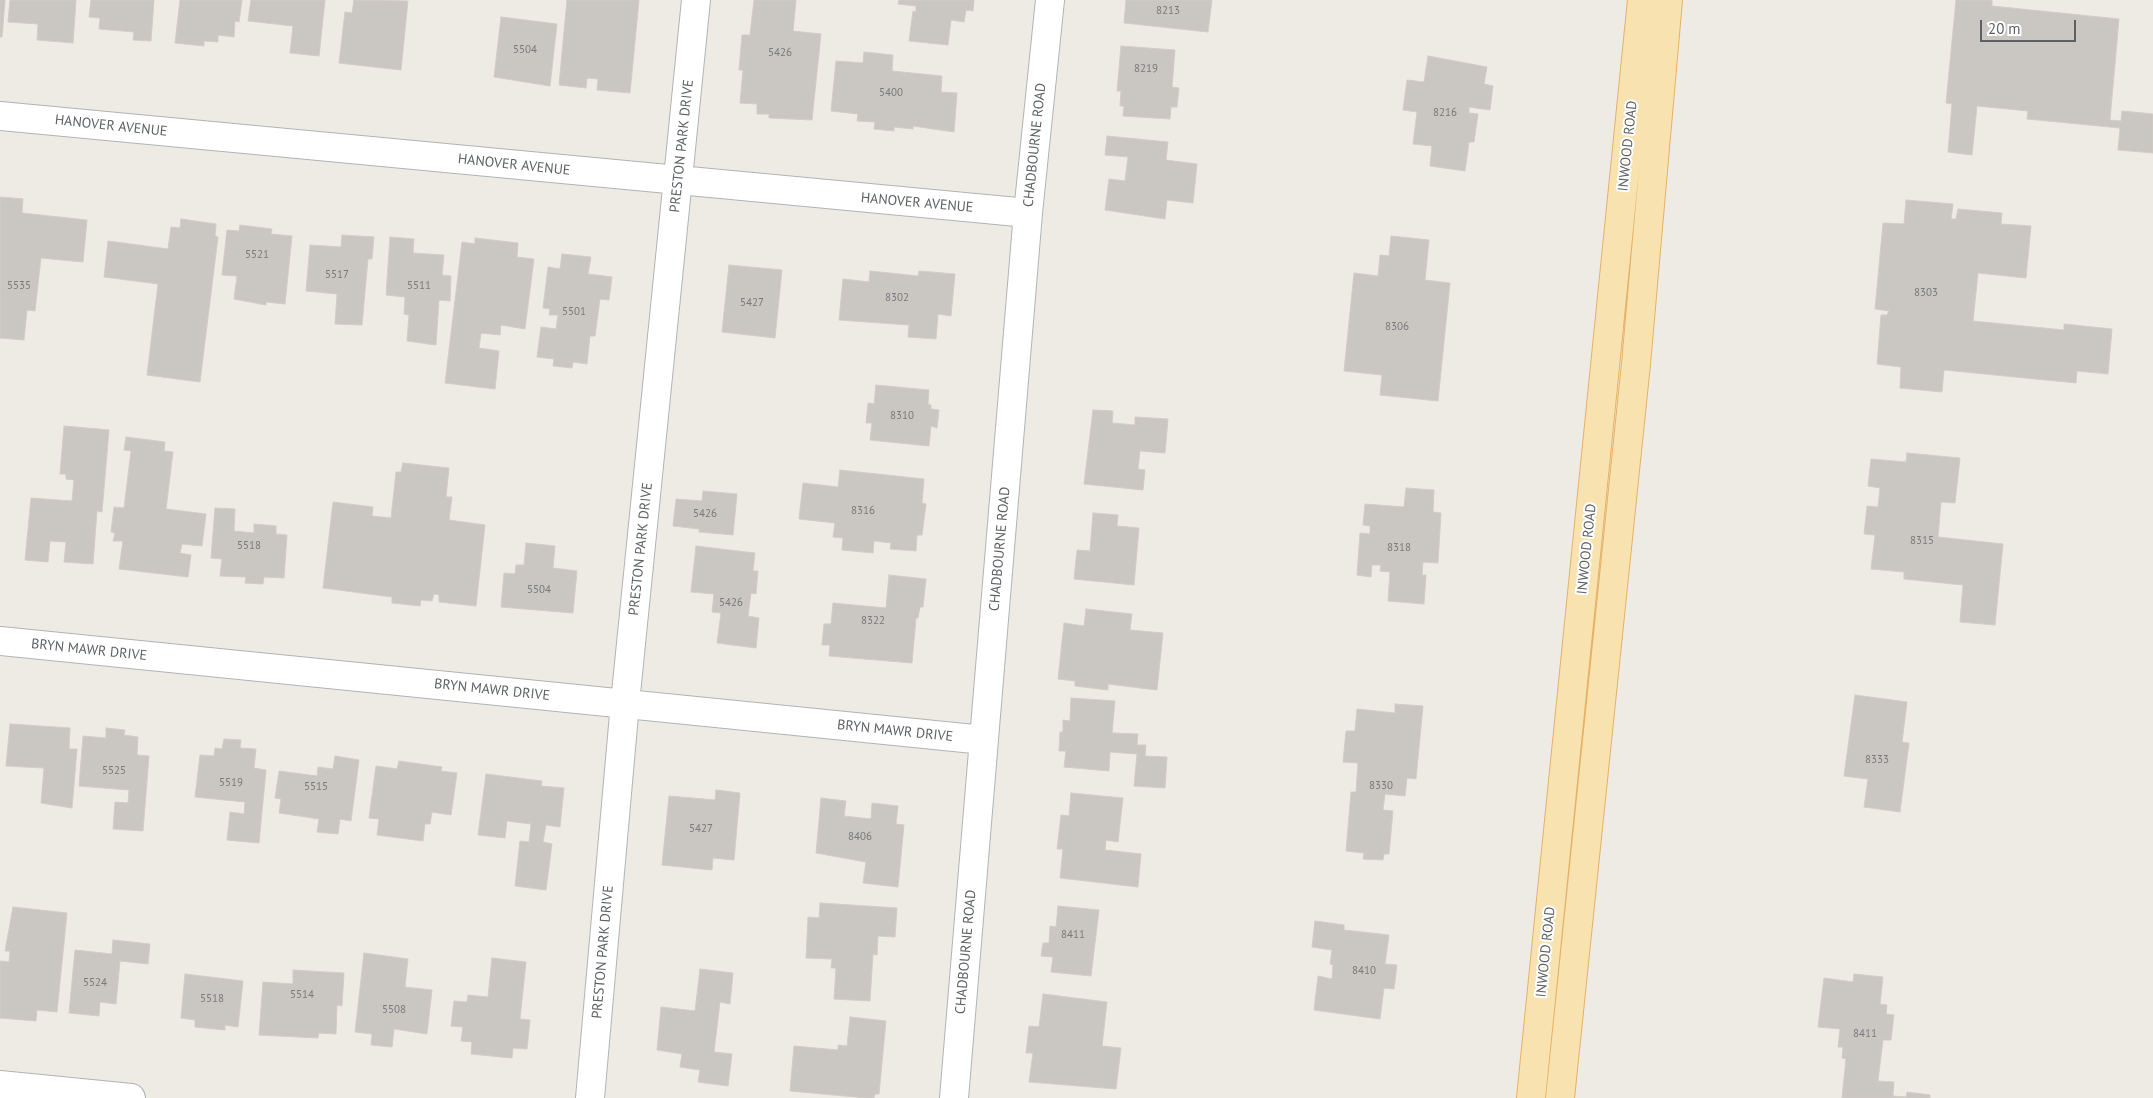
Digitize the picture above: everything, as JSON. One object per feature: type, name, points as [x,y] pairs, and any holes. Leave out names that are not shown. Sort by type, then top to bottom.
[{"type":"main road","name":"INWOOD ROAD","points":[[1532,1093],[1642,0]]},
{"type":"main road","name":"INWOOD ROAD","points":[[1561,1095],[1654,163],[1668,0]]},
{"type":"main road","points":[[1599,431],[1627,434]]},
{"type":"main road","points":[[1532,1093],[1561,1095]]},
{"type":"street","name":"PRESTON PARK DRIVE","points":[[590,1098],[625,703],[696,0]]},
{"type":"street","name":"CHADBOURNE ROAD","points":[[954,1098],[1028,213],[1050,0]]},
{"type":"street","name":"HANOVER AVENUE","points":[[0,116],[1028,213]]},
{"type":"street","name":"BRYN MAWR DRIVE","points":[[0,641],[984,740]]},
{"type":"street","points":[[0,1085],[130,1098]]},
{"type":"building","points":[[0,0],[5,0],[2,37],[0,37]]},
{"type":"building","points":[[10,0],[76,0],[73,43],[37,40],[38,24],[8,22]]},
{"type":"building","points":[[91,0],[154,0],[151,41],[133,40],[134,32],[99,29],[100,18],[89,17]]},
{"type":"building","points":[[180,0],[242,0],[239,22],[235,21],[234,37],[218,35],[218,42],[204,41],[204,46],[175,43]]},
{"type":"building","points":[[251,0],[325,0],[319,56],[290,53],[293,26],[248,21]]},
{"type":"building","points":[[354,0],[408,1],[401,70],[339,63],[345,12],[352,13]]},
{"type":"building","points":[[567,0],[639,0],[630,93],[597,90],[598,79],[587,78],[586,88],[559,85]]},
{"type":"building","points":[[754,0],[796,0],[793,31],[821,34],[812,120],[769,118],[769,114],[757,114],[757,104],[740,103],[743,70],[739,70],[742,35],[750,35]]},
{"type":"building","points":[[899,0],[974,0],[973,11],[966,10],[964,22],[951,20],[948,45],[909,41],[913,11],[916,12],[916,6],[898,4]]},
{"type":"building","points":[[1126,0],[1212,0],[1208,32],[1124,23]]},
{"type":"building","points":[[1956,0],[1992,0],[1992,6],[2119,19],[2110,120],[2121,121],[2122,111],[2153,114],[2153,153],[2118,150],[2120,128],[2027,119],[2028,111],[1977,106],[1972,155],[1948,152],[1952,104],[1946,103]]},
{"type":"building","points":[[501,17],[557,24],[550,86],[494,77]]},
{"type":"building","points":[[1121,46],[1175,50],[1172,87],[1179,88],[1177,107],[1171,107],[1170,119],[1123,116],[1124,106],[1120,106],[1121,91],[1117,91]]},
{"type":"building","points":[[864,52],[893,55],[892,71],[942,76],[941,92],[957,93],[954,132],[913,126],[913,129],[894,127],[894,131],[874,129],[875,122],[857,121],[858,114],[831,111],[836,61],[863,63]]},
{"type":"building","points":[[1428,56],[1487,67],[1484,84],[1493,86],[1490,110],[1469,107],[1469,113],[1478,114],[1474,142],[1469,142],[1465,171],[1430,166],[1432,146],[1413,144],[1417,112],[1403,110],[1407,80],[1424,82]]},
{"type":"building","points":[[1107,136],[1168,142],[1166,160],[1197,164],[1193,203],[1167,200],[1165,219],[1105,210],[1109,179],[1125,181],[1128,157],[1105,155]]},
{"type":"building","points":[[0,197],[23,199],[22,213],[87,220],[83,262],[41,258],[35,311],[27,310],[24,340],[0,338]]},
{"type":"building","points":[[1906,200],[1953,204],[1951,219],[1956,219],[1958,209],[2002,213],[2001,224],[2031,226],[2026,278],[1978,273],[1973,321],[2064,330],[2064,324],[2112,329],[2108,374],[2077,371],[2076,383],[1944,370],[1942,392],[1900,388],[1901,367],[1877,364],[1881,315],[1887,315],[1889,311],[1875,309],[1883,223],[1904,224]]},
{"type":"building","points":[[181,219],[216,224],[215,236],[218,237],[200,382],[147,375],[158,284],[104,277],[108,241],[168,249],[171,227],[180,228]]},
{"type":"building","points":[[240,225],[272,229],[271,234],[292,236],[285,304],[266,302],[266,305],[234,299],[237,276],[222,275],[227,230],[239,231]]},
{"type":"building","points":[[342,235],[374,237],[372,259],[368,259],[362,325],[335,324],[337,294],[306,291],[310,245],[341,247]]},
{"type":"building","points":[[1391,236],[1429,240],[1425,280],[1450,283],[1438,401],[1380,395],[1382,375],[1344,371],[1354,273],[1378,276],[1380,255],[1389,256]]},
{"type":"building","points":[[390,237],[414,239],[413,253],[444,255],[442,275],[451,276],[450,301],[439,300],[436,345],[407,341],[409,315],[404,314],[405,297],[386,295]]},
{"type":"building","points":[[475,238],[518,243],[517,257],[534,259],[525,329],[501,325],[500,335],[481,333],[479,348],[499,351],[495,389],[445,383],[462,242],[475,244]]},
{"type":"building","points":[[562,254],[591,257],[588,274],[612,277],[609,300],[600,299],[595,336],[590,336],[587,364],[573,362],[572,368],[553,366],[554,359],[537,357],[541,327],[556,329],[558,315],[549,315],[550,309],[543,308],[548,267],[560,269]]},
{"type":"building","points":[[729,265],[782,270],[775,338],[722,332]]},
{"type":"building","points":[[870,271],[918,276],[919,271],[955,274],[951,316],[938,314],[936,339],[908,337],[909,325],[839,320],[843,279],[869,282]]},
{"type":"building","points":[[876,385],[929,390],[928,404],[931,405],[931,409],[939,410],[937,428],[931,426],[929,446],[870,440],[872,423],[866,423],[868,403],[874,404]]},
{"type":"building","points":[[1093,410],[1113,411],[1112,423],[1135,425],[1135,417],[1168,419],[1165,453],[1140,451],[1138,469],[1145,470],[1143,490],[1084,484]]},
{"type":"building","points":[[64,426],[109,430],[102,512],[97,511],[93,564],[64,562],[66,542],[50,541],[48,562],[25,560],[31,498],[72,501],[74,480],[66,479],[66,474],[60,474]]},
{"type":"building","points":[[126,437],[165,442],[164,451],[173,452],[166,509],[206,514],[202,546],[182,544],[180,553],[191,555],[188,577],[119,569],[123,541],[113,541],[115,533],[111,532],[114,507],[124,508],[131,451],[124,450]]},
{"type":"building","points":[[1907,453],[1960,458],[1955,503],[1941,502],[1938,537],[2003,544],[1995,625],[1960,622],[1963,585],[1904,579],[1904,572],[1871,569],[1875,535],[1864,534],[1867,506],[1878,507],[1880,488],[1868,486],[1871,459],[1906,462]]},
{"type":"building","points":[[403,463],[449,468],[446,497],[452,497],[449,520],[485,525],[476,606],[439,602],[439,595],[434,594],[432,601],[421,600],[420,606],[392,603],[392,597],[323,588],[333,502],[373,507],[372,516],[391,518],[396,472],[401,472]]},
{"type":"building","points":[[840,470],[924,479],[922,503],[926,504],[922,535],[917,535],[916,551],[890,549],[891,543],[874,541],[873,553],[842,550],[843,538],[833,537],[835,523],[799,519],[803,483],[838,487]]},
{"type":"building","points":[[1406,488],[1434,490],[1433,512],[1441,513],[1438,563],[1423,562],[1422,575],[1426,575],[1424,604],[1388,601],[1390,572],[1380,571],[1381,565],[1372,565],[1371,577],[1357,575],[1360,533],[1370,534],[1370,526],[1363,525],[1365,504],[1404,507]]},
{"type":"building","points":[[703,491],[737,494],[733,535],[699,532],[699,529],[673,526],[676,499],[702,501]]},
{"type":"building","points":[[215,508],[235,509],[234,531],[254,533],[254,524],[276,526],[276,534],[287,535],[284,578],[264,577],[263,584],[245,583],[246,577],[220,576],[222,559],[211,558]]},
{"type":"building","points":[[1093,513],[1118,515],[1117,526],[1139,528],[1134,585],[1074,579],[1077,550],[1090,551]]},
{"type":"building","points":[[526,543],[555,546],[553,568],[577,571],[573,613],[501,607],[504,573],[515,574],[516,565],[524,565]]},
{"type":"building","points":[[696,546],[755,553],[753,571],[758,571],[756,594],[751,593],[748,616],[759,618],[756,648],[717,643],[721,613],[712,612],[714,594],[691,592]]},
{"type":"building","points":[[889,575],[926,579],[923,607],[920,607],[918,618],[916,618],[912,663],[829,656],[830,645],[822,645],[824,624],[831,624],[833,603],[886,608]]},
{"type":"building","points":[[1086,609],[1132,614],[1130,630],[1163,633],[1157,690],[1108,684],[1108,690],[1075,686],[1075,681],[1058,679],[1064,623],[1084,626]]},
{"type":"building","points":[[1855,695],[1907,702],[1902,742],[1909,743],[1900,812],[1864,807],[1868,779],[1844,776]]},
{"type":"building","points":[[1071,698],[1115,701],[1112,733],[1138,734],[1137,745],[1146,745],[1145,756],[1167,757],[1165,788],[1134,786],[1137,754],[1110,752],[1109,771],[1064,767],[1066,751],[1059,751],[1060,732],[1063,732],[1063,720],[1070,721]]},
{"type":"building","points":[[1395,704],[1423,706],[1416,779],[1407,778],[1405,796],[1385,794],[1383,810],[1393,811],[1389,854],[1384,854],[1383,860],[1363,859],[1364,853],[1346,851],[1351,792],[1356,792],[1358,763],[1343,762],[1346,731],[1355,731],[1357,709],[1395,713]]},
{"type":"building","points":[[10,724],[70,728],[69,749],[77,749],[72,808],[41,803],[44,768],[6,766]]},
{"type":"building","points":[[106,728],[125,730],[124,735],[138,737],[137,755],[149,756],[143,831],[113,829],[115,802],[128,803],[129,790],[79,786],[83,736],[106,738]]},
{"type":"building","points":[[224,739],[241,740],[240,748],[256,749],[254,768],[266,770],[259,843],[227,840],[230,812],[244,814],[245,802],[195,797],[200,755],[214,756],[215,748],[222,749]]},
{"type":"building","points":[[335,756],[359,760],[351,821],[340,819],[338,834],[317,832],[319,819],[279,813],[281,799],[275,798],[279,771],[317,776],[318,767],[333,769]]},
{"type":"building","points":[[399,761],[442,767],[441,771],[457,773],[451,815],[432,812],[430,824],[425,824],[423,841],[377,835],[379,819],[369,818],[376,766],[397,769]]},
{"type":"building","points":[[486,774],[542,781],[541,786],[564,788],[560,827],[546,825],[543,842],[552,844],[546,890],[515,886],[520,841],[529,842],[531,824],[507,821],[505,838],[478,835]]},
{"type":"building","points":[[716,790],[740,793],[734,860],[713,858],[712,870],[662,865],[669,796],[715,800]]},
{"type":"building","points":[[1071,793],[1123,798],[1118,842],[1106,840],[1105,850],[1141,854],[1138,887],[1060,878],[1063,849],[1057,849],[1061,815],[1069,816]]},
{"type":"building","points":[[821,798],[846,801],[844,816],[871,819],[872,803],[898,806],[896,824],[904,825],[898,887],[863,883],[866,862],[816,853]]},
{"type":"building","points":[[820,903],[897,908],[895,937],[878,936],[877,955],[873,954],[870,1001],[834,999],[836,968],[831,968],[832,959],[806,958],[808,917],[819,918]]},
{"type":"building","points":[[1058,906],[1099,910],[1091,976],[1051,972],[1053,957],[1041,956],[1043,943],[1049,943],[1050,926],[1056,927]]},
{"type":"building","points":[[13,907],[67,913],[57,1012],[37,1010],[36,1021],[0,1018],[0,961],[9,962],[10,951],[5,951]]},
{"type":"building","points":[[1315,921],[1344,925],[1344,930],[1389,935],[1385,964],[1397,965],[1394,989],[1384,988],[1380,1019],[1314,1010],[1318,976],[1332,979],[1333,965],[1330,964],[1332,950],[1312,947]]},
{"type":"building","points":[[113,940],[150,944],[148,964],[120,961],[116,1004],[100,1002],[99,1016],[69,1013],[75,950],[112,954]]},
{"type":"building","points":[[364,953],[408,959],[405,987],[432,990],[427,1034],[394,1029],[392,1047],[371,1045],[372,1034],[355,1032]]},
{"type":"building","points":[[492,958],[526,962],[520,1019],[530,1020],[527,1049],[513,1048],[512,1058],[471,1054],[472,1042],[461,1041],[463,1027],[451,1026],[454,1001],[467,1002],[468,995],[488,997]]},
{"type":"building","points":[[700,969],[733,973],[730,1004],[720,1002],[714,1052],[732,1054],[728,1086],[698,1082],[700,1070],[680,1067],[682,1054],[657,1050],[661,1007],[695,1011]]},
{"type":"building","points":[[293,970],[344,973],[342,1006],[337,1005],[336,1034],[319,1033],[318,1038],[259,1035],[263,982],[293,984]]},
{"type":"building","points":[[185,974],[243,981],[238,1027],[225,1025],[225,1030],[195,1027],[195,1020],[181,1018]]},
{"type":"building","points":[[1854,974],[1883,977],[1880,1004],[1887,1005],[1886,1014],[1894,1015],[1891,1040],[1883,1040],[1878,1081],[1894,1082],[1893,1096],[1906,1097],[1907,1092],[1930,1095],[1930,1098],[1842,1098],[1846,1059],[1842,1058],[1843,1047],[1838,1047],[1840,1029],[1818,1027],[1824,978],[1853,982]]},
{"type":"building","points":[[1043,994],[1107,1002],[1102,1046],[1121,1048],[1116,1089],[1029,1082],[1033,1053],[1026,1053],[1029,1026],[1039,1027]]},
{"type":"building","points":[[850,1017],[886,1021],[879,1094],[875,1094],[874,1098],[866,1098],[790,1091],[794,1046],[838,1050],[838,1045],[847,1046]]}]
